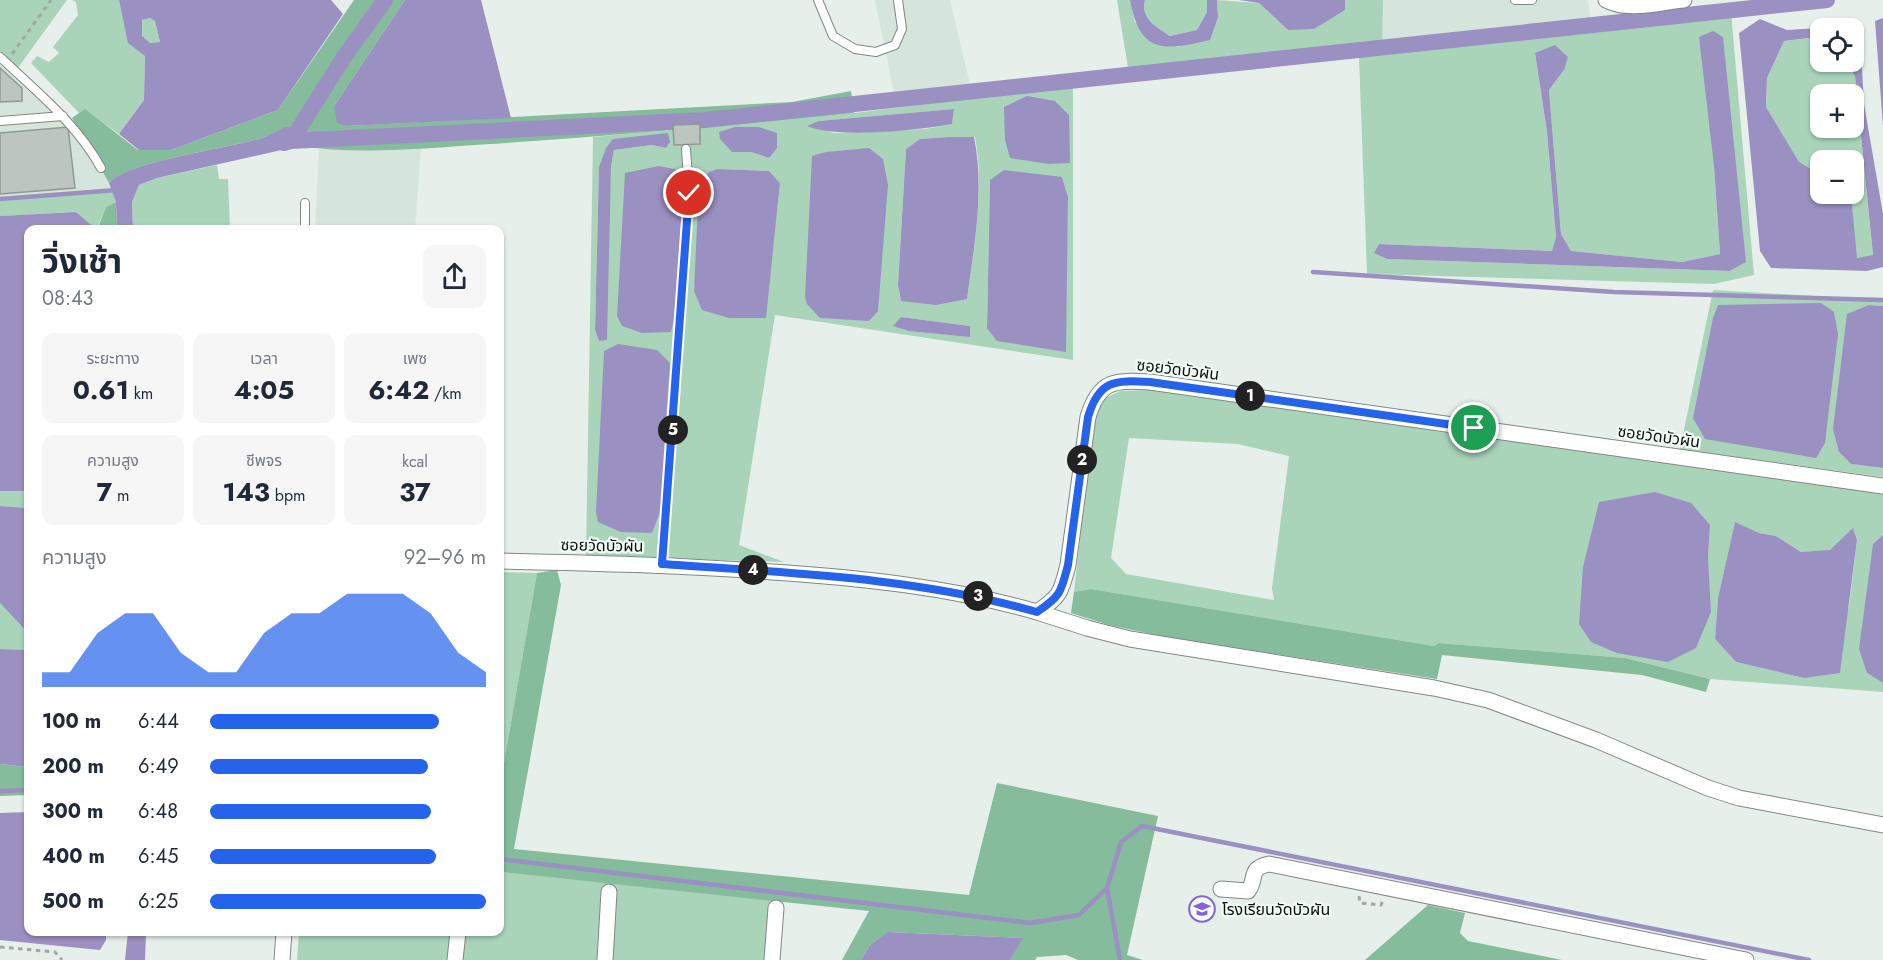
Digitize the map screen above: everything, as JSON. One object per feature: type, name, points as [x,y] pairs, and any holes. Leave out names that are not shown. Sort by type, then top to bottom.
[{"type":"street","points":[[1606,0],[1628,6],[1684,0]]},
{"type":"street","name":"ซอยวัดบัวผัน","points":[[504,561],[662,564],[856,578],[946,589],[1037,612],[1057,599],[1063,584],[1068,565],[1088,417],[1093,401],[1100,390],[1112,383],[1125,381],[1150,382],[1883,486]]},
{"type":"street","points":[[1037,612],[1130,639],[1434,688],[1488,700],[1596,740],[1708,788],[1739,798],[1809,813],[1883,825]]},
{"type":"street","points":[[1221,889],[1248,891],[1251,889],[1255,870],[1269,864],[1746,960]]},
{"type":"street","points":[[605,960],[609,892]]},
{"type":"street","points":[[772,960],[776,908]]},
{"type":"street","points":[[282,960],[284,936]]},
{"type":"street","points":[[455,960],[458,936]]},
{"type":"lane","points":[[818,0],[832,36],[855,49],[876,52],[895,45],[902,29],[898,0]]},
{"type":"lane","points":[[1515,0],[1532,0]]},
{"type":"lane","points":[[3,60],[63,116],[89,146],[102,168]]},
{"type":"lane","points":[[0,122],[63,116]]},
{"type":"lane","points":[[662,564],[689,193],[686,149]]},
{"type":"lane","points":[[305,203],[305,225]]},
{"type":"path","points":[[3,60],[51,0]]},
{"type":"path","points":[[0,947],[55,952],[62,960]]},
{"type":"shaded area","points":[[119,0],[331,0],[343,14],[278,110],[171,150],[139,150],[119,134],[144,100],[145,56],[128,43]],"holes":[[[150,18],[155,21],[160,42],[150,43],[142,36],[142,20]]]},
{"type":"shaded area","points":[[405,0],[481,0],[511,118],[347,126],[337,123],[334,106]]},
{"type":"shaded area","points":[[875,0],[950,0],[970,84],[894,93]]},
{"type":"shaded area","points":[[1130,0],[1145,0],[1144,7],[1147,17],[1155,26],[1170,36],[1197,30],[1207,12],[1207,0],[1217,0],[1218,17],[1210,40],[1179,46],[1156,44],[1140,31]]},
{"type":"shaded area","points":[[1239,0],[1345,0],[1345,10],[1314,29],[1288,30],[1259,3]]},
{"type":"shaded area","points":[[1383,0],[1588,0],[1591,20],[1382,42]]},
{"type":"shaded area","points":[[1883,18],[1883,126],[1875,21]]},
{"type":"shaded area","points":[[1760,19],[1787,30],[1810,29],[1810,38],[1784,41],[1767,78],[1766,107],[1799,162],[1810,168],[1810,204],[1852,204],[1857,258],[1873,255],[1861,138],[1864,138],[1864,104],[1883,214],[1883,267],[1867,271],[1771,268],[1760,251],[1739,33]]},
{"type":"shaded area","points":[[1713,31],[1723,37],[1746,262],[1730,271],[1387,259],[1374,253],[1379,244],[1552,251],[1556,237],[1547,132],[1535,53],[1555,45],[1568,57],[1564,70],[1549,90],[1561,234],[1571,251],[1682,262],[1720,254],[1714,166],[1699,37]]},
{"type":"shaded area","points":[[0,50],[72,118],[112,189],[0,198]]},
{"type":"shaded area","points":[[1853,72],[1862,72],[1863,84],[1856,84]]},
{"type":"shaded area","points":[[1027,96],[1055,101],[1069,115],[1070,163],[1049,164],[1010,158],[1005,140],[1004,107]]},
{"type":"shaded area","points":[[954,109],[952,124],[920,129],[857,133],[820,130],[807,126],[818,121]]},
{"type":"shaded area","points":[[288,126],[301,135],[299,146],[157,178],[139,185],[132,202],[133,225],[117,225],[116,202],[109,183],[120,175],[156,162],[266,136]]},
{"type":"shaded area","points":[[735,127],[759,127],[777,133],[777,148],[769,158],[751,152],[732,152],[720,139],[719,132]]},
{"type":"shaded area","points":[[668,133],[670,142],[666,148],[652,145],[614,150],[611,167],[607,340],[599,341],[595,330],[599,167],[606,148],[613,139]]},
{"type":"shaded area","points":[[974,137],[977,157],[979,178],[977,218],[967,299],[936,305],[901,301],[898,285],[906,149],[920,139]]},
{"type":"shaded area","points":[[421,148],[415,225],[315,225],[319,149]]},
{"type":"shaded area","points":[[869,148],[883,159],[888,185],[878,311],[869,321],[820,318],[807,304],[805,297],[812,156],[826,152]]},
{"type":"shaded area","points":[[659,166],[679,170],[684,185],[674,319],[671,332],[642,333],[622,326],[617,316],[625,173]]},
{"type":"shaded area","points":[[718,169],[769,171],[780,183],[766,318],[729,318],[702,310],[694,291],[699,184],[709,172]]},
{"type":"shaded area","points":[[1004,170],[1062,177],[1068,197],[1066,352],[997,341],[987,328],[990,180]]},
{"type":"shaded area","points":[[76,212],[91,225],[24,225],[24,491],[0,491],[0,216]]},
{"type":"shaded area","points":[[1821,303],[1834,312],[1838,334],[1825,443],[1816,458],[1705,439],[1693,418],[1713,318],[1718,305]]},
{"type":"shaded area","points":[[1869,305],[1883,306],[1883,468],[1851,464],[1839,452],[1833,429],[1847,314]]},
{"type":"shaded area","points":[[901,317],[970,326],[970,337],[909,331],[893,326]]},
{"type":"shaded area","points":[[618,344],[657,350],[670,363],[660,512],[652,533],[621,532],[598,522],[596,512],[604,351]]},
{"type":"shaded area","points":[[1655,492],[1691,503],[1710,525],[1708,558],[1711,612],[1696,648],[1668,662],[1617,653],[1591,642],[1579,624],[1583,567],[1599,502]]},
{"type":"shaded area","points":[[0,506],[24,508],[24,629],[0,603]]},
{"type":"shaded area","points":[[1735,522],[1759,533],[1776,536],[1801,552],[1830,550],[1853,528],[1857,540],[1840,673],[1804,678],[1736,662],[1715,639],[1718,598]]},
{"type":"shaded area","points":[[1883,535],[1883,683],[1867,673],[1859,649],[1873,544]]},
{"type":"shaded area","points":[[0,649],[24,650],[24,767],[0,764]]},
{"type":"shaded area","points":[[24,812],[24,936],[106,936],[100,950],[0,940],[0,813]]},
{"type":"shaded area","points":[[888,932],[1023,938],[1010,960],[861,960],[870,945]]},
{"type":"shaded area","points":[[128,936],[146,936],[145,960],[125,960]]},
{"type":"green space","points":[[0,0],[67,0],[15,72],[0,55]]},
{"type":"green space","points":[[72,0],[119,0],[145,56],[144,100],[119,134],[85,110],[79,113],[31,63],[37,56],[49,62],[59,53],[53,47],[78,15],[76,2]]},
{"type":"green space","points":[[354,0],[405,0],[334,106],[347,126],[792,102],[851,91],[854,113],[627,134],[394,150],[345,150],[299,146],[300,135],[288,126],[258,139],[136,168],[109,183],[72,118],[85,109],[138,150],[171,150],[278,110]]},
{"type":"green space","points":[[1117,0],[1130,0],[1135,22],[1178,47],[1218,17],[1217,0],[1259,3],[1288,30],[1345,10],[1345,0],[1383,0],[1382,54],[1731,12],[1754,275],[1714,284],[1367,274],[1359,57],[1130,80]],"holes":[[[1535,54],[1564,70],[1549,90],[1561,234],[1571,251],[1682,262],[1720,254],[1714,166],[1746,262],[1730,271],[1387,259],[1375,253],[1379,244],[1552,251],[1556,237],[1547,132]]]},
{"type":"green space","points":[[1145,0],[1207,0],[1207,12],[1197,30],[1170,36],[1155,26],[1147,17],[1144,7]]},
{"type":"green space","points":[[150,18],[155,21],[160,42],[150,43],[141,36],[142,20]]},
{"type":"green space","points":[[1810,38],[1810,72],[1853,72],[1856,84],[1810,84],[1810,138],[1861,138],[1862,150],[1810,150],[1810,169],[1799,163],[1766,107],[1767,78],[1784,41]]},
{"type":"green space","points":[[1073,86],[1073,360],[775,315],[739,545],[784,562],[586,556],[593,137],[854,113]],"holes":[[[954,109],[952,124],[925,129],[834,133],[807,126],[818,121]],[[735,127],[759,127],[777,134],[769,158],[751,152]],[[975,137],[979,198],[967,299],[901,301],[898,285],[906,149],[920,139]],[[669,142],[666,148],[652,145],[614,150],[599,341],[595,330],[599,167],[606,149]],[[718,169],[769,171],[780,183],[765,318],[694,291],[697,254]],[[1062,177],[1068,197],[1065,351],[987,328],[990,180]],[[901,317],[970,326],[970,336]]]},
{"type":"green space","points":[[217,165],[219,179],[228,179],[230,225],[133,225],[132,202],[139,185],[157,178]]},
{"type":"green space","points":[[1864,166],[1873,256],[1856,258],[1852,204],[1864,204]]},
{"type":"green space","points":[[112,189],[116,202],[106,207],[98,225],[90,225],[76,212],[0,216],[0,198]]},
{"type":"green space","points":[[116,202],[117,225],[99,225],[106,207]]},
{"type":"green space","points":[[1713,290],[1883,300],[1883,306],[1869,305],[1839,452],[1851,464],[1883,468],[1883,477],[1680,449]]},
{"type":"green space","points":[[1151,390],[1883,490],[1883,535],[1873,544],[1867,673],[1883,683],[1883,692],[1710,679],[1625,658],[1439,643],[1434,646],[1091,589],[1074,592],[1092,431],[1100,400],[1121,391]],"holes":[[[1129,438],[1238,444],[1289,456],[1272,588],[1274,600],[1126,574],[1111,558]],[[1599,502],[1710,525],[1708,558]],[[1735,523],[1759,533],[1776,536],[1801,552],[1830,551],[1853,529],[1857,540],[1849,607],[1804,678],[1736,662],[1715,639],[1718,598]]]},
{"type":"green space","points":[[0,491],[24,491],[24,508],[0,506]]},
{"type":"green space","points":[[557,570],[561,585],[514,849],[969,895],[997,783],[1158,816],[1127,955],[1143,960],[1078,960],[1066,955],[1037,957],[1035,960],[1010,960],[1022,938],[889,932],[870,945],[861,960],[842,960],[869,911],[504,872],[504,763],[537,573]]},
{"type":"green space","points":[[504,572],[537,573],[504,763]]},
{"type":"green space","points":[[1091,589],[1434,646],[1439,643],[1625,658],[1710,679],[1706,692],[1642,675],[1442,655],[1437,679],[1171,638],[1109,625],[1071,613],[1074,592]]},
{"type":"green space","points":[[0,603],[24,629],[24,650],[0,649]]},
{"type":"green space","points":[[0,764],[24,767],[24,795],[0,796]]},
{"type":"green space","points":[[504,872],[783,901],[778,960],[297,960],[299,936],[504,936]]},
{"type":"green space","points":[[1428,905],[1465,913],[1460,933],[1468,941],[1562,960],[1365,960]]},
{"type":"building","points":[[0,68],[22,88],[22,101],[0,102]]},
{"type":"building","points":[[700,124],[700,144],[674,145],[673,125]]},
{"type":"building","points":[[68,127],[75,188],[0,194],[0,133]]},
{"type":"waterway","points":[[284,143],[291,141],[344,57],[385,0]]},
{"type":"waterway","points":[[291,141],[705,120],[1827,0]]},
{"type":"waterway","points":[[0,199],[117,190]]},
{"type":"waterway","points":[[1313,272],[1614,292],[1883,300]]},
{"type":"waterway","points":[[0,791],[24,790]]},
{"type":"waterway","points":[[1120,960],[1107,888],[1121,842],[1142,826],[1809,960]]},
{"type":"waterway","points":[[504,859],[1030,923],[1079,915],[1107,888]]},
{"type":"place","name":"โรงเรียนวัดบัวผัน","points":[[1202,909]]},
{"type":"route","points":[[689,193],[662,564],[856,578],[946,589],[1037,612],[1057,599],[1063,584],[1068,565],[1088,417],[1093,401],[1100,390],[1112,383],[1150,382],[1474,428]]}]
